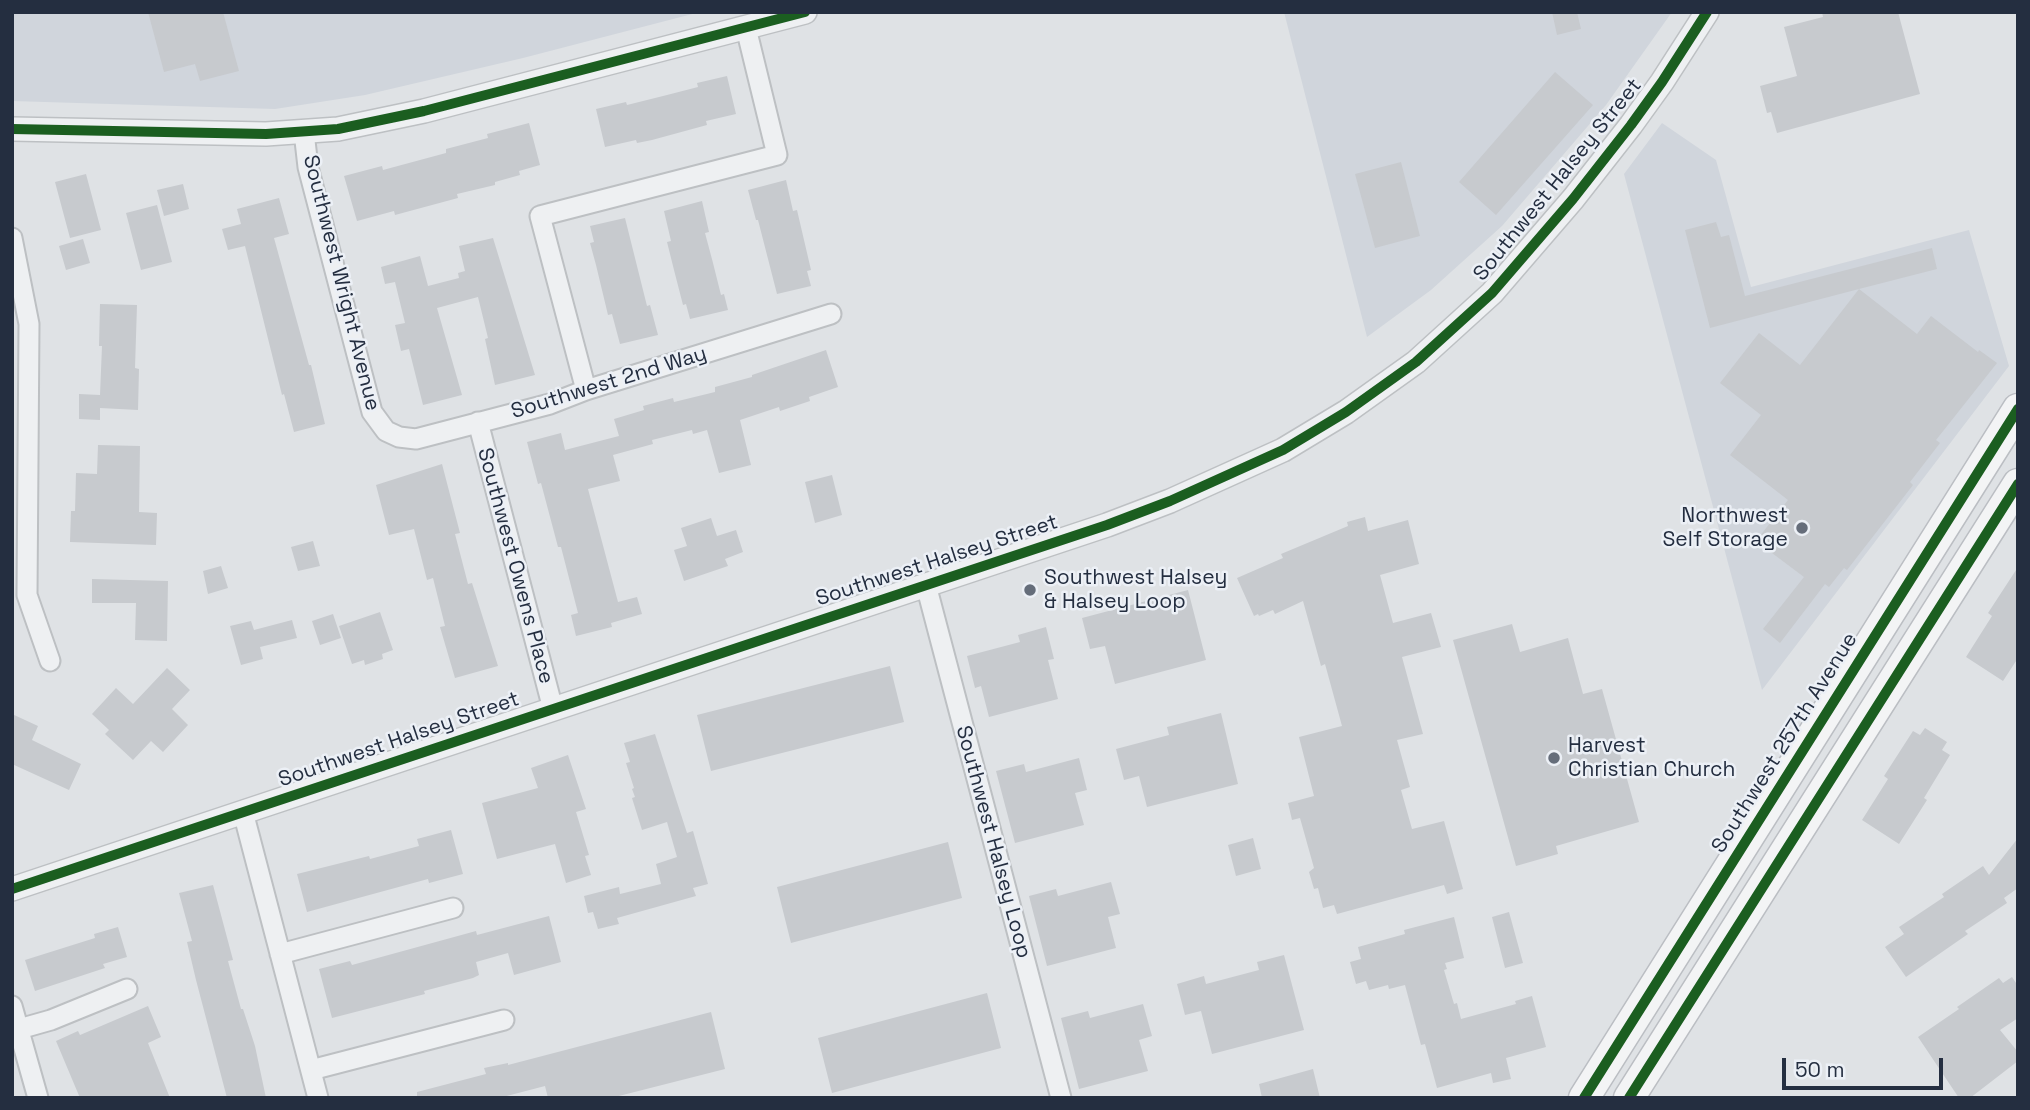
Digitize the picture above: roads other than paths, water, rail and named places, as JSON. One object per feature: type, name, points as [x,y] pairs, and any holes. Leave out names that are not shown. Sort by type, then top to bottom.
[{"type":"main road","name":"Southwest 257th Avenue","points":[[1584,1098],[2018,409]]},
{"type":"main road","points":[[1629,1098],[2018,484]]},
{"type":"street","points":[[12,129],[265,134],[304,132],[373,122],[805,12]]},
{"type":"street","name":"Southwest Halsey Street","points":[[12,889],[1107,525],[1226,478],[1283,450],[1318,430],[1416,362],[1492,293],[1573,199],[1662,82],[1707,12]]},
{"type":"street","points":[[586,390],[540,216],[777,155],[746,28]]},
{"type":"street","name":"Southwest Wright Avenue","points":[[304,132],[308,167],[372,412],[386,431]]},
{"type":"street","points":[[12,238],[29,324],[27,596],[50,661]]},
{"type":"street","name":"Southwest 2nd Way","points":[[386,431],[399,437],[416,439],[550,404],[586,390],[831,314]]},
{"type":"street","name":"Southwest Owens Place","points":[[478,422],[553,709]]},
{"type":"street","name":"Southwest Halsey Loop","points":[[926,585],[1061,1098]]},
{"type":"street","points":[[243,813],[318,1098]]},
{"type":"street","points":[[280,954],[453,908]]},
{"type":"street","points":[[16,1030],[51,1020],[127,989]]},
{"type":"street","points":[[12,1006],[16,1030],[38,1098]]},
{"type":"street","points":[[311,1070],[505,1020]]},
{"type":"place","name":"Northwest Self Storage","points":[[1802,528]]},
{"type":"place","name":"Southwest Halsey & Halsey Loop","points":[[1030,590]]},
{"type":"place","name":"Harvest Christian Church","points":[[1554,758]]}]
